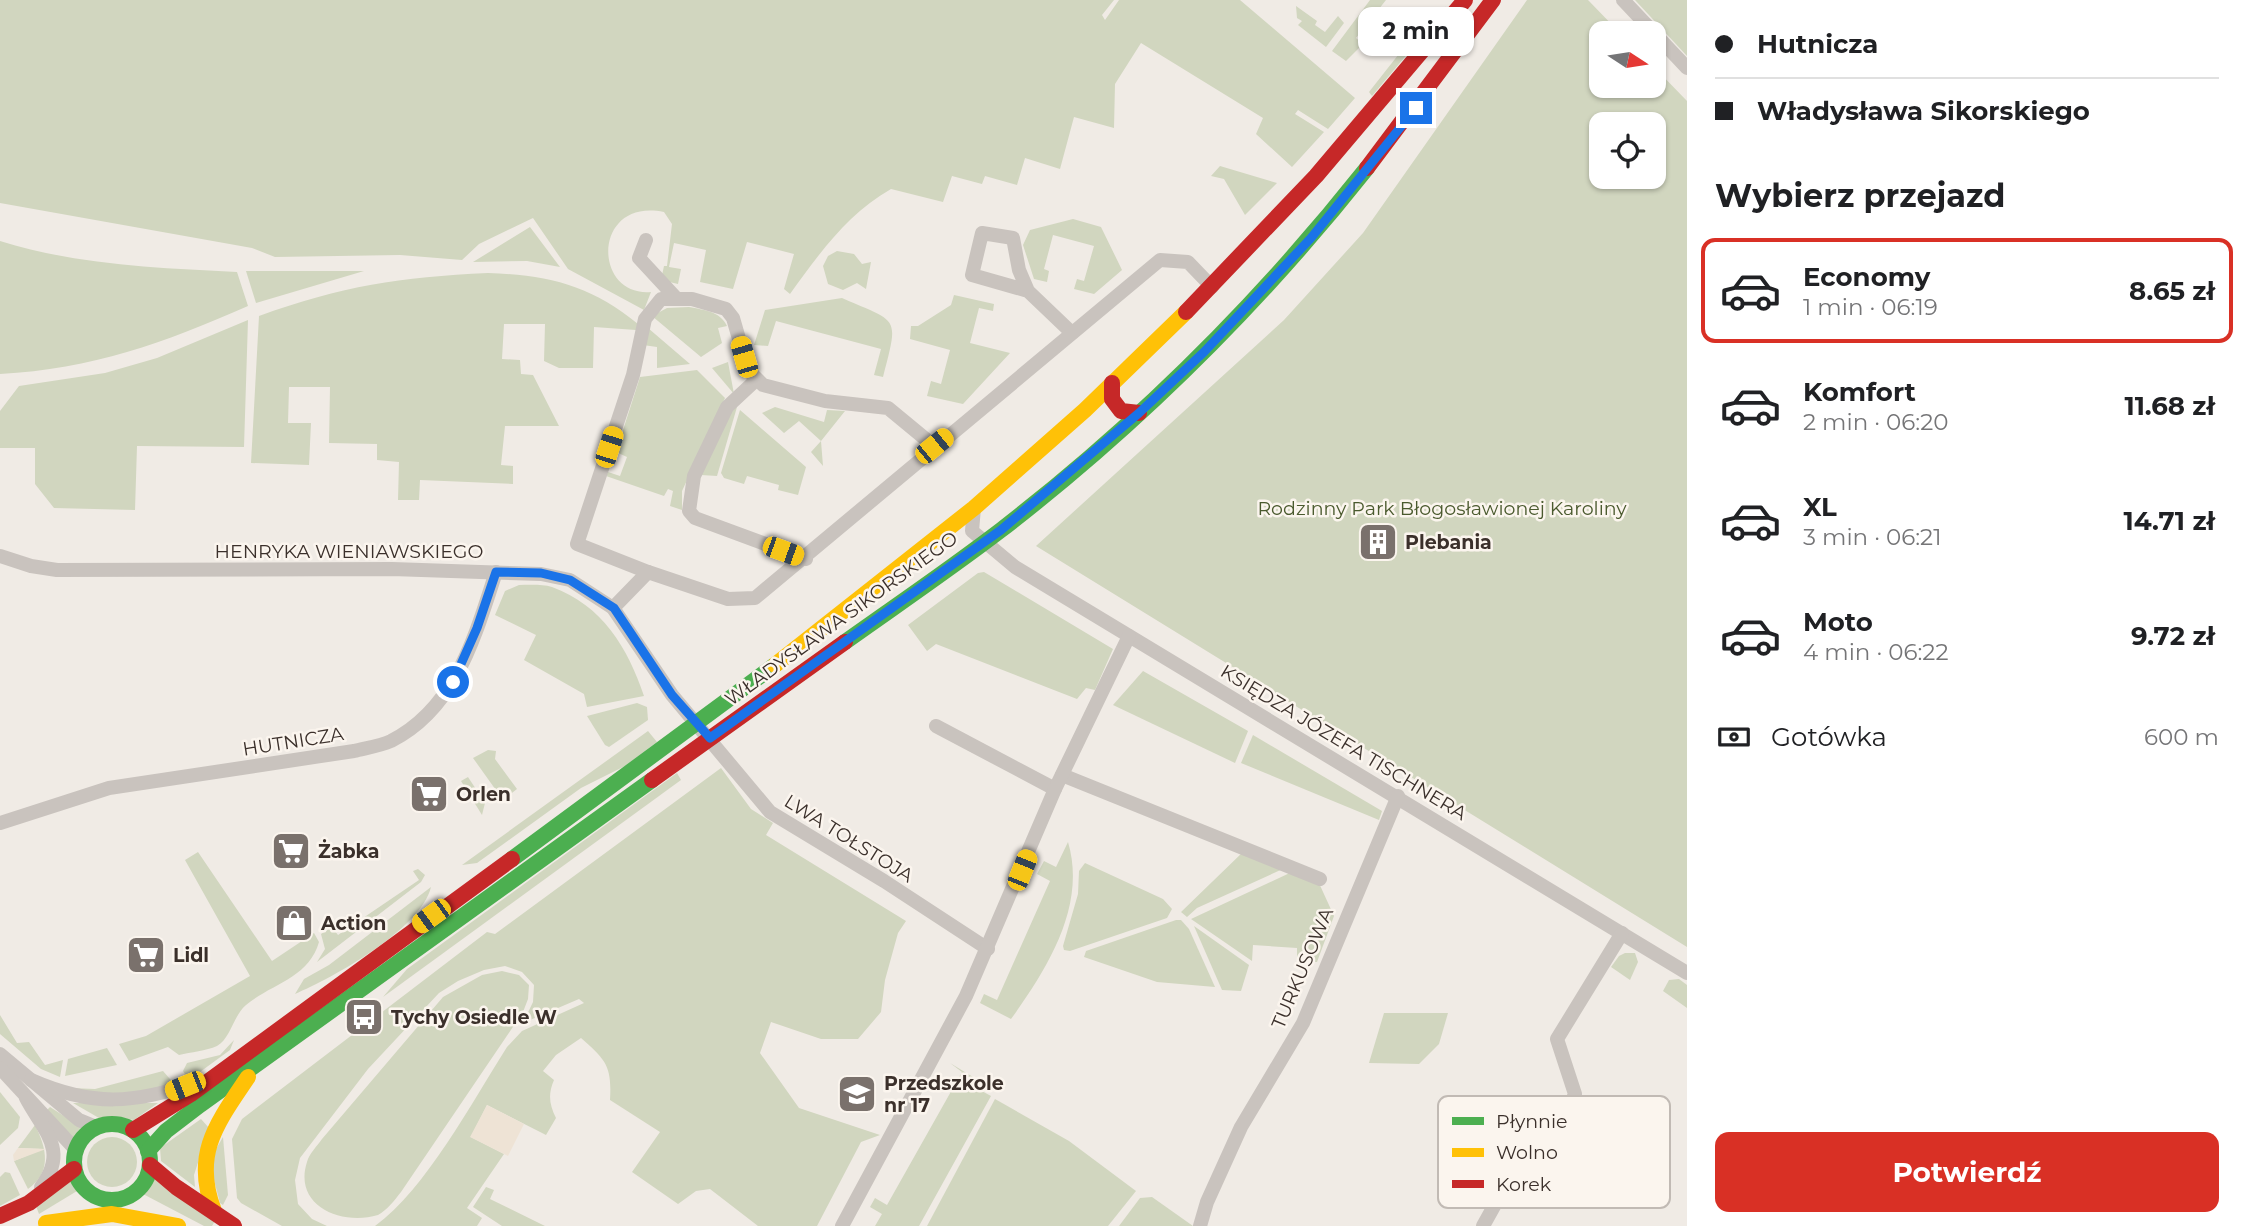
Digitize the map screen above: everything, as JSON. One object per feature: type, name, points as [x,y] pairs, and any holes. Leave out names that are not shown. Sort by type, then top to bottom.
[{"type":"street","name":"WŁADYSŁAWA SIKORSKIEGO","points":[[133,1130],[191,1094],[697,724],[827,626],[974,508],[1112,383],[1212,287],[1316,176],[1465,0]]},
{"type":"street","name":"WŁADYSŁAWA SIKORSKIEGO","points":[[149,1158],[166,1131],[983,542],[1083,462],[1204,352],[1311,238],[1402,127],[1493,0]]},
{"type":"street","points":[[1623,0],[1687,68]]},
{"type":"street","points":[[1028,291],[972,275],[982,233],[1013,238],[1019,270],[1028,291],[1072,333]]},
{"type":"street","points":[[646,240],[639,258],[676,298]]},
{"type":"street","points":[[934,446],[892,410],[825,401],[767,386],[755,380],[747,366],[728,310],[706,302],[662,299],[645,319],[633,375],[577,544],[648,572],[729,599],[755,598],[806,559],[934,446],[1160,260],[1188,262],[1212,287]]},
{"type":"street","points":[[755,380],[726,407],[694,475],[689,511],[695,518],[806,559]]},
{"type":"street","points":[[1112,383],[1112,399],[1121,411],[1139,413]]},
{"type":"street","points":[[1057,434],[1073,437],[1083,447],[1083,462]]},
{"type":"street","name":"WŁADYSŁAWA SIKORSKIEGO","points":[[974,508],[972,531],[983,542]]},
{"type":"street","name":"KSIĘDZA JÓZEFA TISCHNERA","points":[[983,542],[1015,567],[1398,796],[1687,974]]},
{"type":"street","name":"HENRYKA WIENIAWSKIEGO","points":[[0,556],[31,566],[57,570],[496,572],[541,573],[570,580],[614,608],[672,695],[710,738]]},
{"type":"street","name":"HUTNICZA","points":[[0,824],[109,788],[354,751],[390,742],[442,702],[463,663],[496,572]]},
{"type":"street","points":[[614,608],[648,572]]},
{"type":"street","points":[[842,1226],[966,996],[1055,789],[1129,636]]},
{"type":"street","points":[[936,726],[1055,789]]},
{"type":"street","name":"LWA TOŁSTOJA","points":[[710,738],[769,812],[884,881],[988,949]]},
{"type":"street","points":[[1062,775],[1320,879]]},
{"type":"street","name":"TURKUSOWA","points":[[1200,1226],[1207,1202],[1236,1136],[1303,1023],[1321,985],[1351,901],[1398,796]]},
{"type":"street","points":[[1572,1096],[1574,1087],[1559,1053],[1557,1039],[1622,933]]},
{"type":"street","points":[[0,1054],[79,1120],[96,1127]]},
{"type":"street","points":[[214,1211],[206,1194],[202,1174],[205,1152],[217,1127],[255,1067]]},
{"type":"street","points":[[0,1068],[75,1149]]},
{"type":"street","name":"WŁADYSŁAWA SIKORSKIEGO","points":[[31,1080],[77,1097],[118,1100],[164,1095],[208,1079]]},
{"type":"street","points":[[0,1215],[27,1199],[41,1186],[55,1160],[48,1136],[26,1098]]},
{"type":"street","points":[[149,1158],[146,1180],[130,1196],[109,1200],[89,1193],[79,1182],[74,1169],[75,1149],[83,1136],[96,1127],[115,1124],[133,1130],[149,1158],[176,1187],[234,1226]]},
{"type":"street","points":[[0,1215],[29,1203],[74,1169]]},
{"type":"street","points":[[43,1225],[50,1214],[89,1193]]},
{"type":"street","points":[[130,1196],[189,1226]]},
{"type":"street","points":[[1483,1226],[1493,1208]]},
{"type":"street","points":[[43,1225],[106,1213],[134,1215],[178,1226]]},
{"type":"green space","points":[[0,0],[1114,0],[1102,15],[1105,20],[1119,0],[1240,0],[1355,98],[1328,129],[1298,110],[1295,114],[1324,132],[1292,167],[1256,134],[1263,118],[1141,43],[1115,84],[1114,128],[1074,117],[1060,169],[1025,158],[1017,185],[985,176],[982,184],[952,176],[943,202],[891,189],[847,223],[790,294],[784,289],[794,254],[747,242],[733,289],[700,282],[706,250],[674,243],[669,267],[681,269],[678,284],[661,280],[664,266],[667,266],[672,224],[664,212],[640,211],[623,219],[613,232],[608,248],[610,265],[618,280],[632,289],[651,292],[644,310],[568,269],[533,218],[479,244],[462,260],[400,255],[275,257],[252,248],[0,203]]},
{"type":"green space","points":[[1370,0],[1386,0],[1356,38],[1363,44],[1346,61],[1332,51]]},
{"type":"green space","name":"Rodzinny Park Błogosławionej Karoliny","points":[[1527,0],[1588,0],[1608,21],[1589,21],[1589,98],[1666,98],[1666,79],[1687,101],[1687,947],[1036,546],[1284,320],[1363,233]]},
{"type":"green space","points":[[1635,0],[1687,0],[1687,56],[1666,33],[1666,21],[1654,21]]},
{"type":"green space","points":[[1296,6],[1317,21],[1315,25],[1325,32],[1338,16],[1344,23],[1326,47],[1298,25],[1302,21],[1297,18]]},
{"type":"green space","points":[[1446,6],[1372,96],[1369,92],[1428,17],[1434,20]]},
{"type":"green space","points":[[1220,166],[1277,183],[1245,215],[1224,179],[1211,176]]},
{"type":"green space","points":[[1073,219],[1101,227],[1122,270],[1094,294],[1074,289],[1077,279],[1084,281],[1094,246],[1053,235],[1044,269],[1049,271],[1047,282],[1034,279],[1023,245],[1030,230]]},
{"type":"green space","points":[[530,227],[560,267],[527,261],[473,262]]},
{"type":"green space","points":[[0,241],[88,260],[147,267],[237,272],[248,306],[187,332],[127,352],[66,366],[0,374]]},
{"type":"green space","points":[[837,251],[854,254],[862,264],[871,262],[866,289],[857,283],[843,290],[828,284],[823,266],[828,256]]},
{"type":"green space","points":[[246,271],[364,271],[256,303]]},
{"type":"green space","points":[[488,273],[530,276],[586,291],[638,324],[636,330],[594,327],[593,368],[559,368],[544,361],[545,324],[504,324],[502,359],[520,360],[521,374],[533,375],[559,426],[505,426],[501,465],[513,466],[513,484],[420,480],[419,500],[398,500],[399,462],[377,460],[377,444],[329,443],[330,387],[289,387],[288,423],[311,423],[309,465],[251,463],[259,316],[345,290],[399,280]]},
{"type":"green space","points":[[954,295],[994,304],[993,311],[979,308],[970,343],[1010,353],[963,404],[927,396],[931,381],[941,384],[950,350],[910,339],[911,326],[918,326],[951,305]]},
{"type":"green space","points":[[842,298],[875,312],[890,324],[891,342],[883,377],[874,375],[881,349],[776,321],[768,346],[754,345],[765,310]]},
{"type":"green space","points":[[689,307],[716,314],[727,326],[718,328],[722,343],[701,357],[652,316],[667,308]]},
{"type":"green space","points":[[248,320],[244,447],[137,446],[135,510],[54,508],[35,484],[35,448],[0,448],[0,411],[19,386],[105,373],[157,358]]},
{"type":"green space","points":[[648,328],[690,364],[657,368],[657,347],[643,345]]},
{"type":"green space","points":[[728,362],[734,394],[712,368]]},
{"type":"green space","points":[[697,370],[725,398],[682,491],[682,510],[670,506],[673,491],[668,489],[664,496],[606,476],[608,472],[620,476],[627,457],[616,452],[640,377]]},
{"type":"green space","points":[[737,407],[717,476],[701,475],[733,408]]},
{"type":"green space","points":[[775,407],[824,422],[827,410],[845,411],[821,441],[799,421],[784,433],[762,413]]},
{"type":"green space","points":[[740,410],[806,467],[798,495],[778,490],[779,485],[747,476],[744,484],[724,478],[721,473]]},
{"type":"green space","points":[[821,441],[823,466],[811,452]]},
{"type":"green space","points":[[984,572],[1113,649],[1095,690],[1086,688],[1077,699],[936,644],[927,651],[908,625],[978,573]]},
{"type":"green space","points":[[519,585],[552,587],[570,595],[599,617],[621,645],[644,696],[587,707],[584,694],[524,660],[536,635],[495,615],[505,591]]},
{"type":"green space","points":[[1143,671],[1248,731],[1235,763],[1113,705]]},
{"type":"green space","points":[[637,703],[647,707],[648,720],[609,747],[605,745],[587,716]]},
{"type":"green space","points":[[648,731],[657,742],[625,766],[581,788],[477,863],[462,865]]},
{"type":"green space","points":[[1253,735],[1382,811],[1379,820],[1241,763]]},
{"type":"green space","points":[[488,750],[496,751],[495,759],[517,789],[503,800],[473,758]]},
{"type":"green space","points":[[721,768],[751,809],[773,823],[766,835],[906,921],[898,933],[885,980],[881,1012],[858,1039],[821,1039],[771,1022],[760,1053],[799,1108],[880,1135],[861,1142],[817,1226],[758,1226],[710,1189],[696,1191],[678,1204],[632,1172],[660,1132],[610,1100],[610,1079],[606,1064],[581,1038],[556,1055],[543,1071],[554,1080],[550,1099],[556,1118],[546,1135],[487,1105],[471,1137],[504,1154],[467,1208],[482,1218],[477,1226],[375,1226],[394,1210],[430,1168],[507,1047],[522,1031],[584,1003],[579,999],[523,1023],[533,1002],[534,985],[522,972],[505,966],[484,970],[439,993],[368,1069],[300,1158],[295,1180],[298,1204],[312,1219],[327,1226],[282,1226],[241,1203],[237,1198],[232,1139],[242,1119],[487,932],[495,934]]},
{"type":"green space","points":[[677,773],[681,780],[383,997],[407,969]]},
{"type":"green space","points":[[468,777],[485,803],[482,815],[461,781]]},
{"type":"green space","points":[[1068,842],[1072,890],[1068,913],[1050,958],[1011,1019],[980,1003],[984,994],[997,1000],[1050,881],[1037,874],[1044,861],[1056,867]]},
{"type":"green space","points":[[1244,851],[1285,868],[1197,908],[1187,917],[1181,912]]},
{"type":"green space","points":[[198,852],[272,961],[314,933],[319,942],[307,964],[298,972],[246,1005],[226,1038],[217,1046],[179,1055],[168,1047],[129,1061],[119,1044],[146,1036],[250,976],[185,860]]},
{"type":"green space","points":[[1085,863],[1163,899],[1172,909],[1167,918],[1070,951],[1064,950],[1078,894],[1079,871]]},
{"type":"green space","points":[[418,869],[425,875],[421,882],[317,962],[325,949],[321,934],[332,927],[338,935],[419,880],[413,871]]},
{"type":"green space","points":[[1294,871],[1318,881],[1334,916],[1317,962],[1297,961],[1297,948],[1253,945],[1252,961],[1191,919]]},
{"type":"green space","points":[[431,887],[424,903],[394,935],[352,964],[295,994],[304,979],[329,965]]},
{"type":"green space","points":[[1181,920],[1189,929],[1215,987],[1157,982],[1084,957],[1086,951]]},
{"type":"green space","points":[[1194,926],[1249,965],[1241,991],[1222,990]]},
{"type":"green space","points":[[1635,953],[1638,962],[1630,980],[1611,967],[1619,956]]},
{"type":"green space","points":[[502,971],[519,975],[529,985],[523,1012],[401,1192],[378,1215],[349,1217],[323,1209],[313,1201],[304,1177],[313,1150],[443,997],[482,975]]},
{"type":"green space","points":[[1679,979],[1687,985],[1687,1008],[1663,991],[1669,980]]},
{"type":"green space","points":[[1384,1013],[1448,1013],[1439,1044],[1419,1064],[1369,1063]]},
{"type":"green space","points":[[0,1015],[17,1043],[29,1042],[45,1065],[63,1060],[60,1077],[41,1069],[0,1034]]},
{"type":"green space","points":[[234,1040],[230,1050],[189,1080],[183,1071],[187,1063],[220,1055]]},
{"type":"green space","points":[[107,1048],[117,1065],[65,1076],[68,1059]]},
{"type":"green space","points":[[950,1063],[973,1077],[978,1089],[991,1096],[919,1226],[875,1226],[882,1214],[870,1207],[875,1198],[887,1205],[962,1072]]},
{"type":"green space","points":[[163,1071],[176,1086],[105,1096],[70,1088],[95,1089]]},
{"type":"green space","points":[[0,1092],[20,1117],[18,1128],[0,1145]]},
{"type":"green space","points":[[995,1099],[1069,1141],[1136,1191],[1108,1226],[927,1226]]},
{"type":"green space","points":[[73,1103],[158,1103],[134,1120],[99,1118]]},
{"type":"green space","points":[[50,1107],[81,1127],[73,1138],[47,1110]]},
{"type":"green space","points":[[201,1119],[209,1128],[194,1175],[195,1187],[161,1161],[160,1148]]},
{"type":"green space","points":[[35,1125],[42,1143],[45,1160],[41,1175],[28,1189],[14,1161],[43,1149],[18,1148]]},
{"type":"green space","points":[[112,1137],[129,1145],[137,1162],[129,1179],[112,1187],[95,1179],[87,1162],[95,1145]]},
{"type":"green space","points":[[223,1137],[228,1195],[223,1205],[220,1203],[209,1161]]},
{"type":"green space","points":[[5,1172],[10,1173],[20,1195],[0,1206],[0,1177]]},
{"type":"green space","points":[[153,1177],[215,1221],[212,1226],[204,1226],[143,1194]]},
{"type":"green space","points":[[70,1181],[77,1191],[39,1214],[36,1206]]},
{"type":"green space","points":[[486,1187],[494,1190],[490,1199],[545,1226],[502,1226],[473,1207]]},
{"type":"green space","points":[[1152,1197],[1193,1226],[1119,1226],[1140,1198]]},
{"type":"shaded area","points":[[487,1105],[524,1124],[508,1156],[470,1137]]},
{"type":"shaded area","points":[[18,1148],[46,1149],[14,1161],[13,1155]]},
{"type":"traffic: fast","points":[[845,642],[1001,530],[1101,448],[1240,314],[1284,267],[1367,168]]},
{"type":"traffic: fast","points":[[512,859],[775,665]]},
{"type":"traffic: fast","points":[[148,1151],[166,1131],[200,1105],[652,780]]},
{"type":"traffic: fast","points":[[112,1124],[127,1127],[139,1135],[147,1147],[150,1162],[147,1177],[139,1189],[127,1197],[112,1200],[97,1197],[85,1189],[77,1177],[74,1162],[77,1147],[85,1135],[97,1127],[112,1124]]},
{"type":"traffic: slow","points":[[775,665],[974,508],[1085,410],[1186,312]]},
{"type":"traffic: slow","points":[[214,1211],[206,1172],[211,1140],[248,1077]]},
{"type":"traffic: slow","points":[[46,1223],[112,1214],[178,1226]]},
{"type":"traffic: jam","points":[[1186,312],[1316,176],[1465,0]]},
{"type":"traffic: jam","points":[[1367,168],[1493,0]]},
{"type":"traffic: jam","points":[[1112,383],[1112,399],[1121,411],[1139,413]]},
{"type":"traffic: jam","points":[[652,780],[845,642]]},
{"type":"traffic: jam","points":[[133,1130],[191,1094],[512,859]]},
{"type":"traffic: jam","points":[[150,1165],[176,1187],[234,1226]]},
{"type":"traffic: jam","points":[[0,1216],[29,1203],[74,1169]]},
{"type":"place","name":"Plebania","points":[[1378,542]]},
{"type":"place","name":"Orlen","points":[[429,794]]},
{"type":"place","name":"Żabka","points":[[291,851]]},
{"type":"place","name":"Action","points":[[294,923]]},
{"type":"place","name":"Lidl","points":[[146,955]]},
{"type":"place","name":"Tychy Osiedle W","points":[[364,1017]]},
{"type":"place","name":"Przedszkole nr 17","points":[[857,1094]]},
{"type":"route","points":[[453,682],[477,628],[496,572],[541,573],[570,580],[614,608],[672,695],[710,738],[1001,530],[1139,413],[1204,352],[1311,238],[1416,108]]}]
